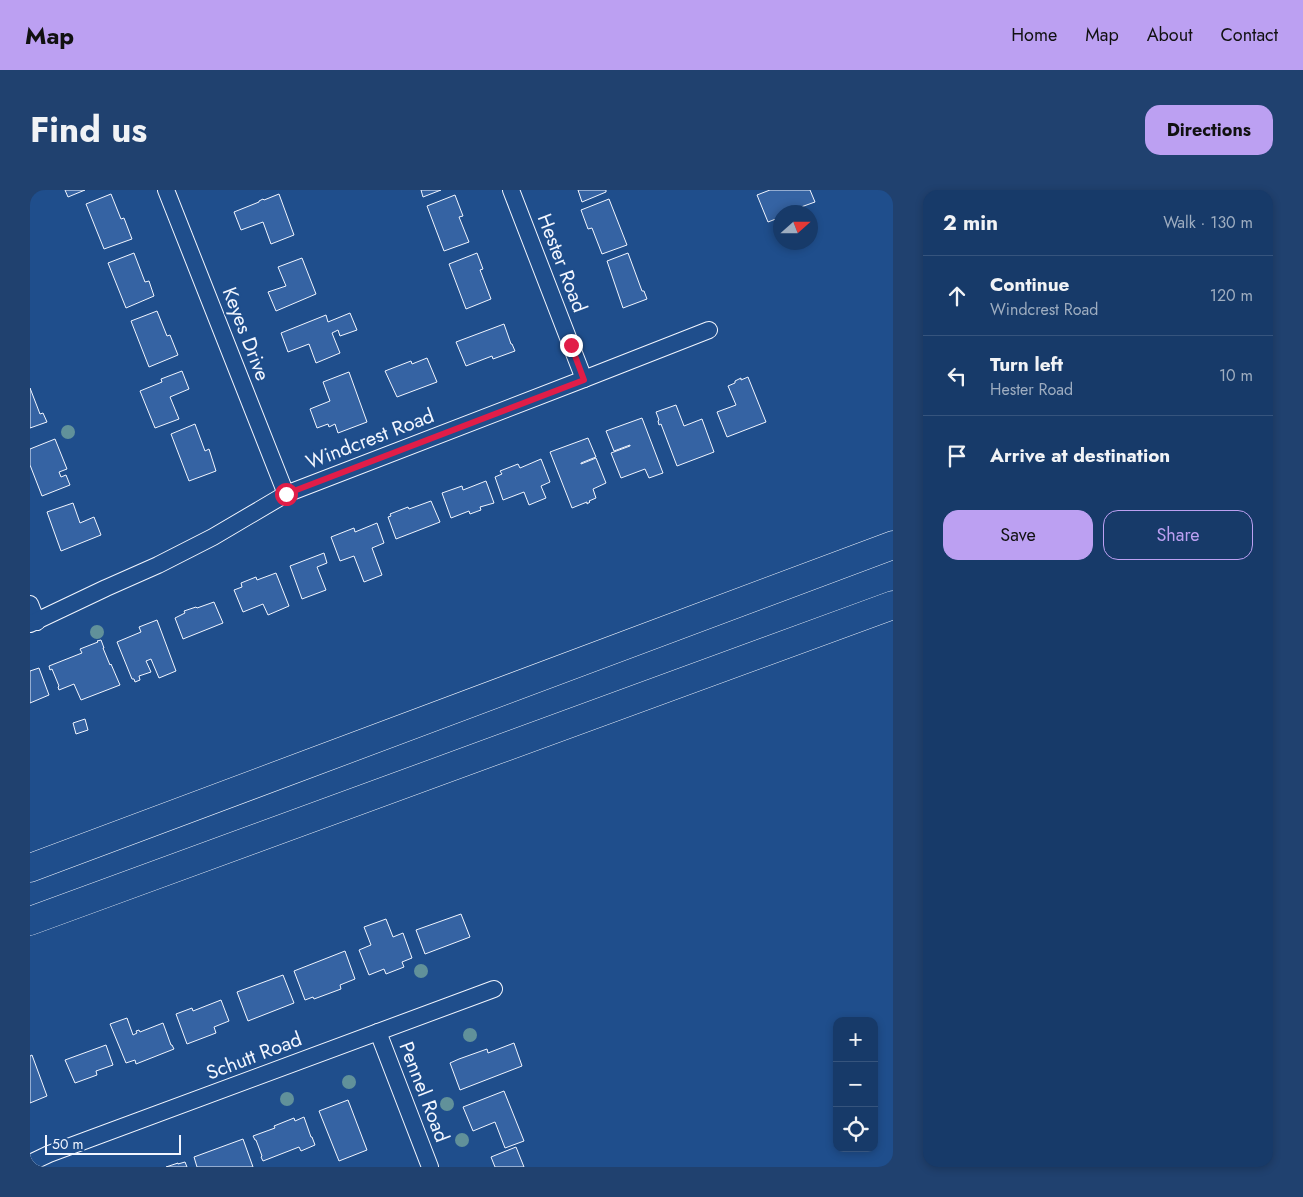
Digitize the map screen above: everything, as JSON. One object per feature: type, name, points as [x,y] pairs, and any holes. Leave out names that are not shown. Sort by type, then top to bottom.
[{"type":"highway","points":[[30,868],[893,546]]},
{"type":"highway","points":[[30,921],[893,605]]},
{"type":"street","name":"Keyes Drive","points":[[166,190],[286,494]]},
{"type":"street","name":"Hester Road","points":[[511,190],[584,380]]},
{"type":"street","name":"Windcrest Road","points":[[33,623],[190,549],[286,494],[709,330]]},
{"type":"street","points":[[30,604],[33,623]]},
{"type":"street","name":"Schutt Road","points":[[30,1163],[49,1154],[494,989]]},
{"type":"street","name":"Pennel Road","points":[[378,1032],[430,1167]]},
{"type":"building","points":[[65,190],[85,190],[68,197]]},
{"type":"building","points":[[421,190],[441,190],[423,197]]},
{"type":"building","points":[[578,190],[606,190],[606,192],[582,202]]},
{"type":"building","points":[[770,190],[810,190],[815,202],[807,205],[773,205],[773,220],[768,222],[757,195]]},
{"type":"building","points":[[111,194],[121,219],[124,218],[132,239],[104,249],[86,204]]},
{"type":"building","points":[[279,194],[294,235],[271,244],[263,222],[241,230],[234,212]]},
{"type":"building","points":[[455,195],[463,216],[459,217],[469,242],[444,251],[427,206]]},
{"type":"building","points":[[609,199],[627,245],[602,254],[592,228],[588,229],[581,210]]},
{"type":"building","points":[[134,253],[145,282],[149,281],[154,296],[126,308],[108,263]]},
{"type":"building","points":[[477,253],[483,269],[480,270],[491,299],[466,309],[449,264]]},
{"type":"building","points":[[628,253],[642,291],[644,291],[647,299],[623,308],[607,261]]},
{"type":"building","points":[[302,258],[316,294],[276,311],[268,292],[286,286],[278,267]]},
{"type":"building","points":[[157,311],[167,336],[170,335],[178,355],[149,367],[131,321]]},
{"type":"building","points":[[350,313],[357,330],[340,336],[338,330],[332,333],[340,353],[316,363],[309,344],[288,352],[281,333],[326,315],[328,322]]},
{"type":"building","points":[[504,324],[515,351],[493,359],[492,356],[466,366],[456,342]]},
{"type":"building","points":[[427,358],[437,382],[397,397],[385,371],[411,361],[412,364]]},
{"type":"building","points":[[182,371],[189,389],[170,397],[179,419],[155,428],[140,391],[162,382],[161,379]]},
{"type":"building","points":[[349,372],[367,422],[338,433],[335,424],[329,427],[328,424],[317,428],[310,409],[330,401],[323,382]]},
{"type":"building","points":[[748,377],[766,422],[727,437],[717,412],[736,405],[728,386],[741,378],[741,380]]},
{"type":"building","points":[[30,388],[40,414],[43,413],[47,422],[30,428]]},
{"type":"building","points":[[676,405],[684,426],[702,419],[714,452],[677,466],[661,424],[659,425],[656,412]]},
{"type":"building","points":[[642,418],[663,473],[649,478],[645,469],[621,478],[611,453],[630,445],[614,451],[606,431]]},
{"type":"building","points":[[195,424],[205,451],[209,449],[216,471],[189,481],[171,434]]},
{"type":"building","points":[[588,438],[596,457],[581,464],[596,458],[606,483],[593,489],[596,498],[587,504],[587,502],[572,508],[550,452]]},
{"type":"building","points":[[55,439],[67,469],[59,472],[61,477],[66,475],[70,485],[42,496],[30,465],[30,449]]},
{"type":"building","points":[[541,459],[550,482],[541,486],[546,498],[529,505],[524,492],[503,500],[495,477],[502,474],[500,471],[518,464],[520,468]]},
{"type":"building","points":[[486,481],[494,503],[480,507],[481,510],[470,514],[469,511],[451,518],[442,493],[462,486],[463,490]]},
{"type":"building","points":[[431,501],[440,522],[396,539],[388,517],[391,516],[390,514]]},
{"type":"building","points":[[73,503],[80,523],[94,517],[101,535],[61,551],[47,512]]},
{"type":"building","points":[[377,523],[384,543],[372,548],[382,575],[364,582],[354,556],[340,561],[331,537],[354,528],[355,532]]},
{"type":"building","points":[[324,553],[327,563],[317,567],[326,590],[302,599],[290,566]]},
{"type":"building","points":[[276,573],[289,606],[268,615],[263,604],[243,612],[234,590],[242,587],[241,583],[256,577],[257,580]]},
{"type":"building","points":[[214,602],[223,623],[183,639],[175,618],[185,613],[184,611]]},
{"type":"building","points":[[157,620],[176,671],[159,678],[151,659],[146,661],[151,672],[139,676],[140,680],[135,682],[132,679],[117,642],[141,632],[139,627]]},
{"type":"building","points":[[101,640],[120,685],[81,700],[74,684],[59,690],[52,669],[50,670],[49,666],[82,653],[80,649]]},
{"type":"building","points":[[39,668],[49,695],[30,703],[30,671]]},
{"type":"building","points":[[85,719],[88,730],[76,734],[73,723]]},
{"type":"building","points":[[461,914],[470,937],[425,954],[416,930]]},
{"type":"building","points":[[386,919],[393,937],[403,933],[412,958],[402,962],[404,967],[386,974],[384,969],[369,975],[359,950],[371,945],[364,927]]},
{"type":"building","points":[[345,951],[355,979],[340,985],[341,989],[314,999],[313,997],[305,1000],[294,971]]},
{"type":"building","points":[[283,975],[294,1003],[248,1021],[237,992]]},
{"type":"building","points":[[221,1000],[229,1021],[214,1027],[216,1033],[187,1044],[176,1014],[192,1008],[193,1011]]},
{"type":"building","points":[[127,1018],[133,1035],[137,1033],[136,1031],[139,1030],[140,1032],[163,1023],[174,1049],[136,1064],[135,1060],[126,1063],[110,1024]]},
{"type":"building","points":[[514,1043],[522,1066],[460,1090],[450,1063],[487,1049],[488,1053]]},
{"type":"building","points":[[106,1045],[113,1065],[96,1071],[97,1075],[75,1083],[65,1060]]},
{"type":"building","points":[[32,1055],[47,1096],[30,1103],[30,1056]]},
{"type":"building","points":[[504,1091],[524,1141],[505,1148],[495,1122],[473,1131],[463,1107]]},
{"type":"building","points":[[348,1100],[367,1150],[339,1161],[319,1111]]},
{"type":"building","points":[[304,1117],[315,1145],[301,1151],[299,1147],[263,1161],[253,1136],[275,1128],[274,1126],[294,1118],[295,1121]]},
{"type":"building","points":[[243,1139],[253,1167],[197,1167],[194,1157]]},
{"type":"building","points":[[516,1147],[524,1167],[495,1167],[491,1157]]},
{"type":"building","points":[[185,1162],[187,1167],[166,1167],[178,1163]]},
{"type":"route","points":[[286,494],[584,380],[571,345]]}]
